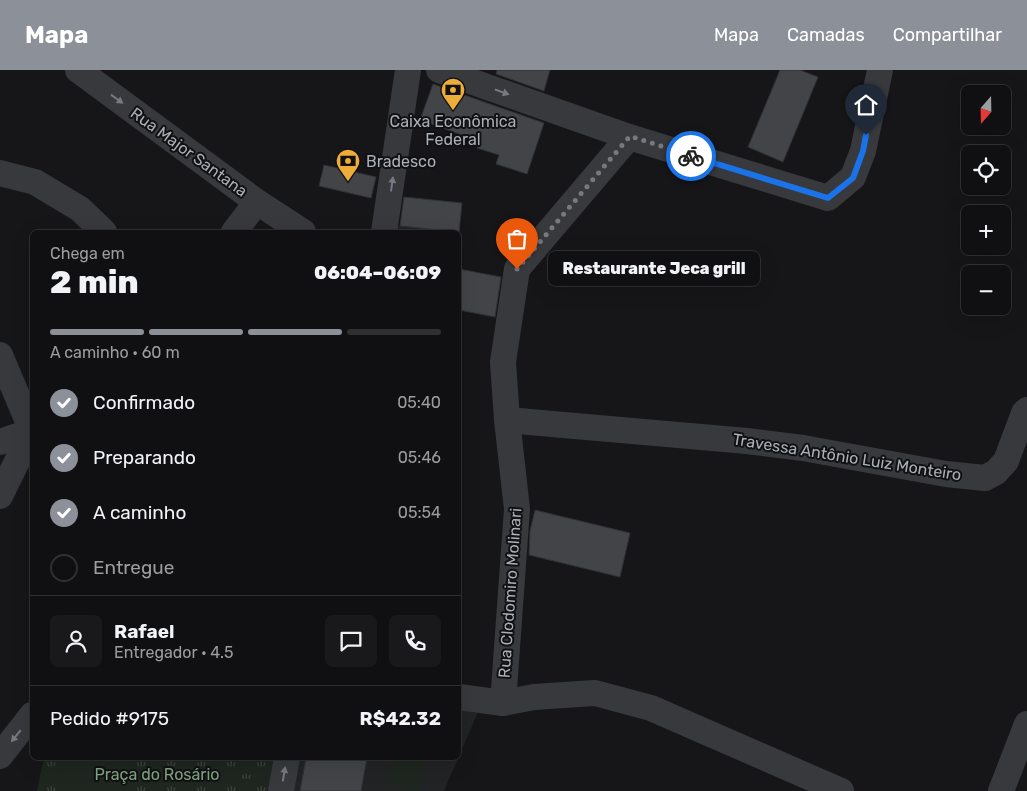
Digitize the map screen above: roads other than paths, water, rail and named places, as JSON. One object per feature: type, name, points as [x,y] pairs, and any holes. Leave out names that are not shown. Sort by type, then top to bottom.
[{"type":"street","name":"Rua Major Santana","points":[[78,70],[257,202],[300,230]]},
{"type":"street","points":[[384,230],[408,70]]},
{"type":"street","points":[[439,70],[475,76],[630,136],[828,198],[853,178],[863,151],[880,70]]},
{"type":"street","name":"Rua Clodomiro Molinari","points":[[503,703],[517,509],[507,420],[503,362],[517,269],[630,136]]},
{"type":"street","points":[[0,173],[35,182],[80,209],[102,230]]},
{"type":"street","points":[[236,230],[257,202]]},
{"type":"street","points":[[0,355],[30,426]]},
{"type":"street","name":"Travessa Antônio Luiz Monteiro","points":[[507,420],[747,441],[803,448],[946,474],[985,478],[996,472],[1006,461],[1024,413],[1027,410]]},
{"type":"street","points":[[0,442],[30,432]]},
{"type":"street","points":[[0,496],[30,435]]},
{"type":"street","points":[[461,697],[503,703],[534,697],[595,693],[651,708],[841,791]]},
{"type":"street","points":[[0,756],[30,718]]},
{"type":"street","points":[[1001,791],[1027,724]]},
{"type":"street","points":[[281,791],[287,760]]},
{"type":"place","name":"Caixa Econômica Federal","points":[[453,111]]},
{"type":"place","name":"Bradesco","points":[[348,182]]},
{"type":"place","name":"Restaurante Jeca grill","points":[[517,269]]},
{"type":"park label","name":"Praça do Rosário","points":[[157,774]]}]
